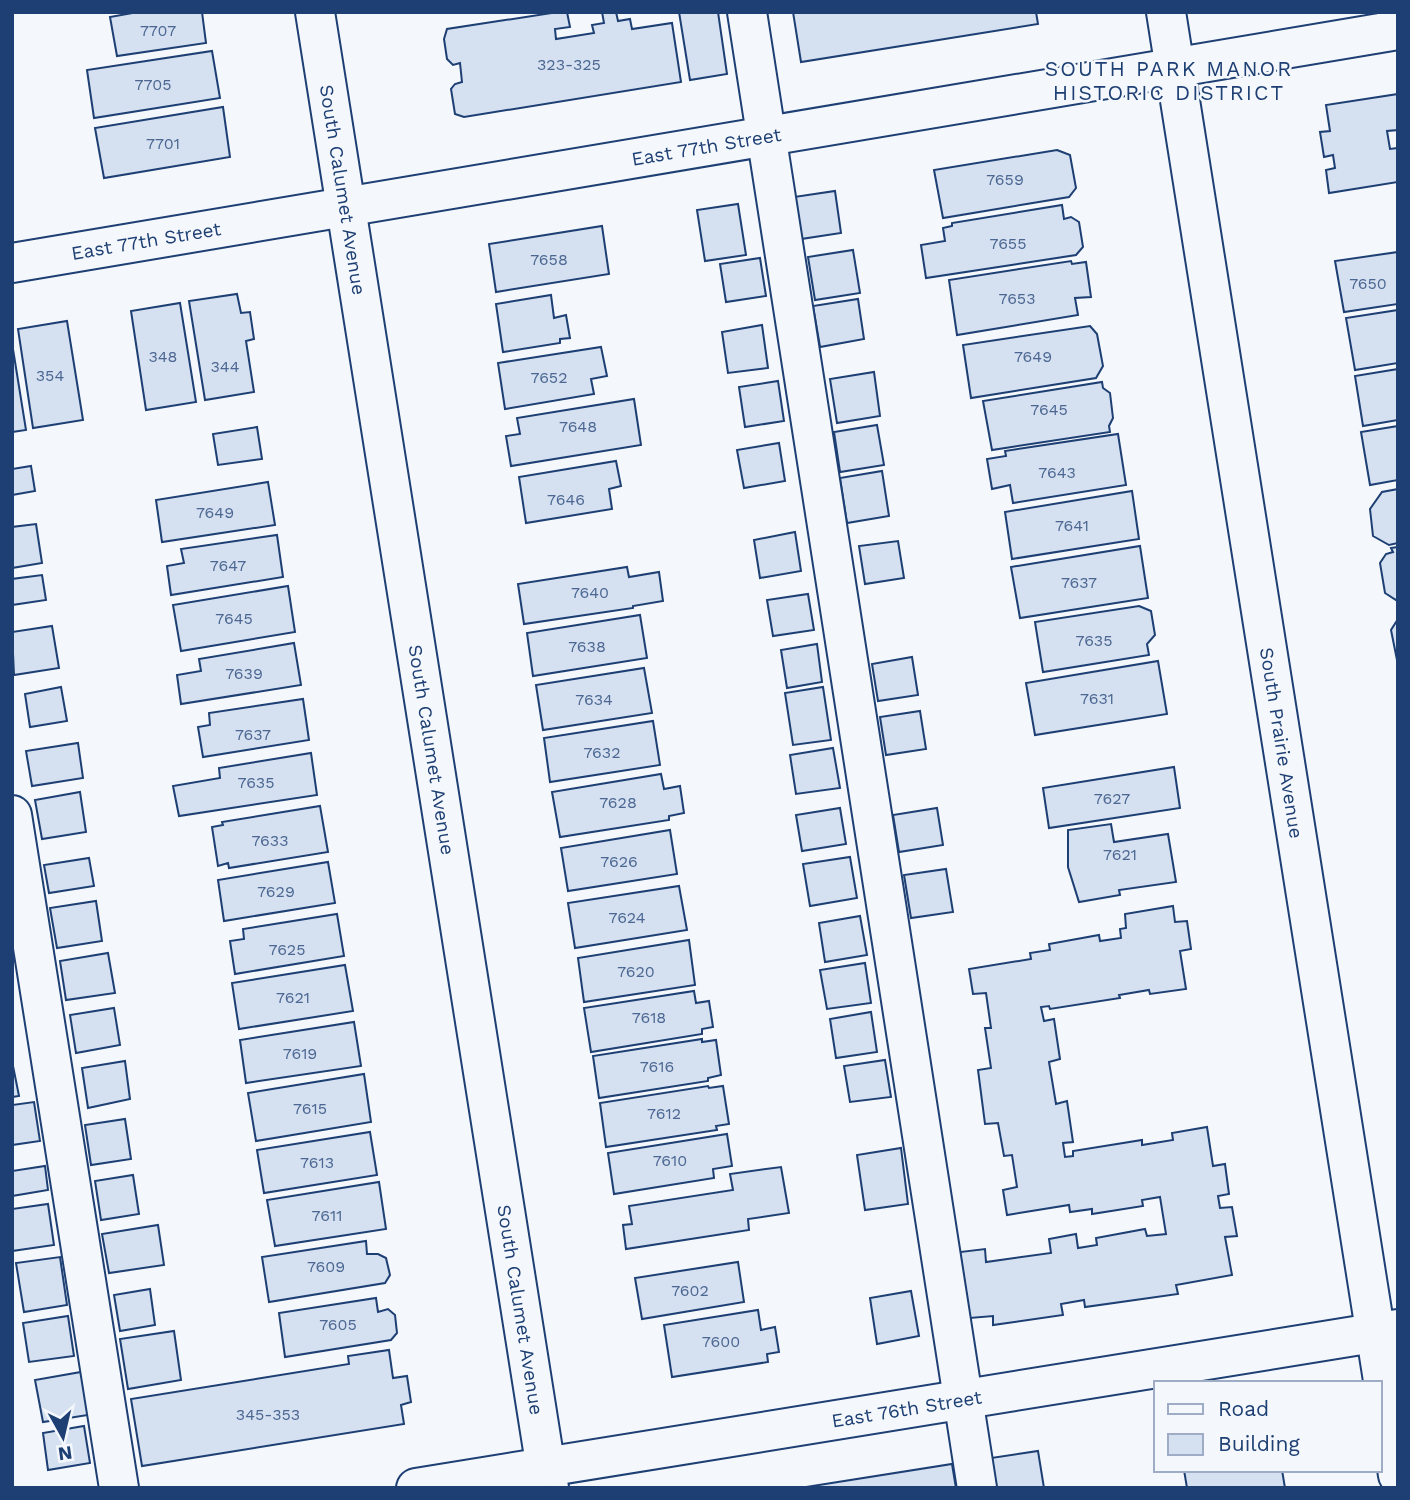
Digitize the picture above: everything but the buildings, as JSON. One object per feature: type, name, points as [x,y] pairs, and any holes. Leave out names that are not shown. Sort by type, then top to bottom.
[{"type":"street","name":"South Calumet Avenue","points":[[316,12],[547,1477]]},
{"type":"street","points":[[747,12],[977,1488]]},
{"type":"street","name":"South Prairie Avenue","points":[[1166,12],[1387,1330],[1398,1475]]},
{"type":"street","name":"East 77th Street","points":[[12,263],[1398,30]]},
{"type":"street","points":[[12,815],[119,1488]]},
{"type":"street","name":"East 76th Street","points":[[416,1488],[547,1477],[964,1399],[1387,1330]]},
{"type":"district","name":"SOUTH PARK MANOR HISTORIC DISTRICT","points":[[1169,80]]}]
